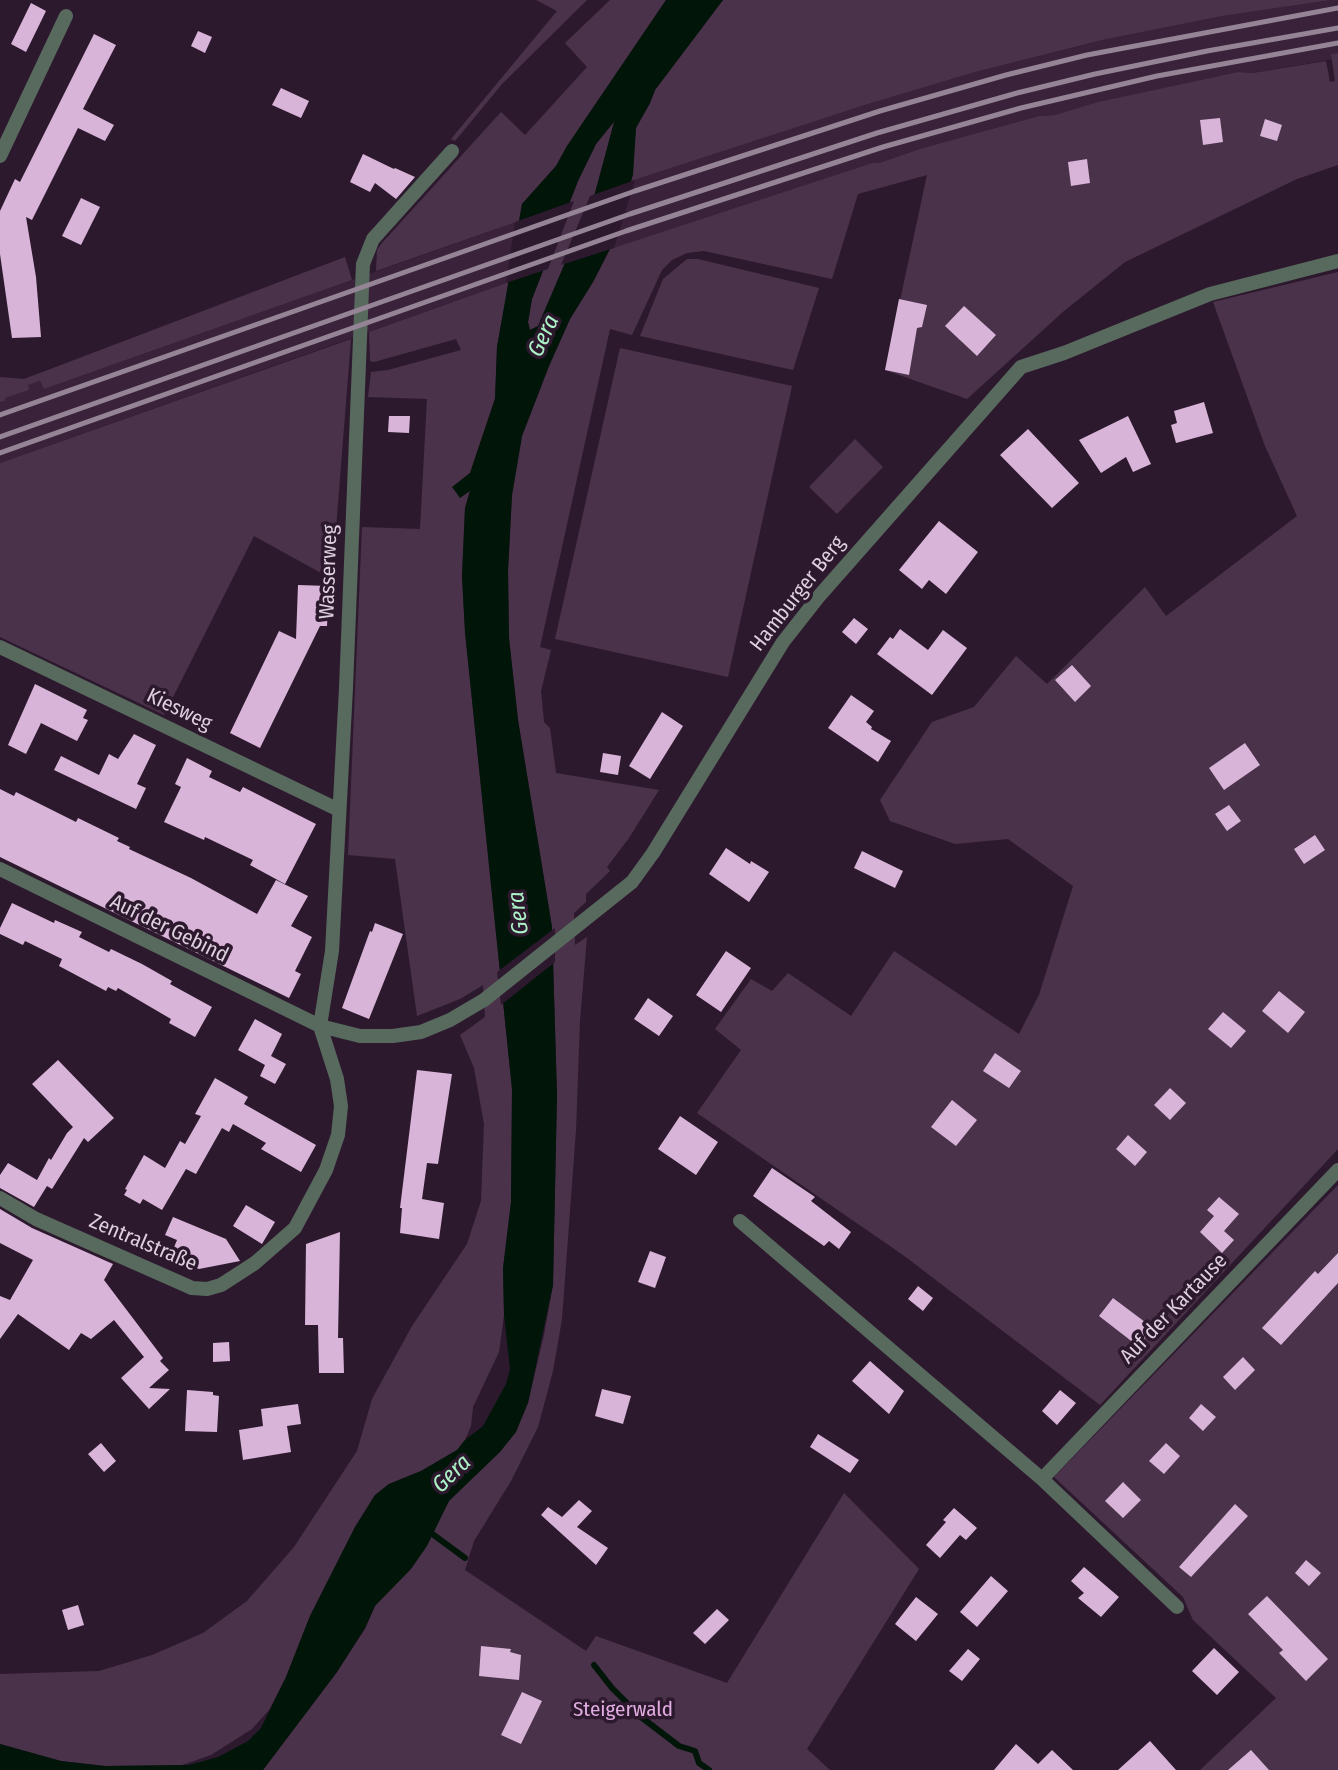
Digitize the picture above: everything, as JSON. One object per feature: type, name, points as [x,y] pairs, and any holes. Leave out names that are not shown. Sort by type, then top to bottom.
[{"type":"street","points":[[0,156],[66,16]]},
{"type":"street","name":"Wasserweg","points":[[320,1026],[332,951],[340,810],[363,264],[373,239],[452,151]]},
{"type":"street","name":"Hamburger Berg","points":[[320,1026],[360,1036],[393,1036],[421,1032],[450,1020],[484,1000],[632,882],[783,642],[820,595],[1021,367],[1210,294],[1338,261]]},
{"type":"street","name":"Kiesweg","points":[[0,647],[340,810]]},
{"type":"street","name":"Auf der Gebind","points":[[0,869],[320,1026]]},
{"type":"street","name":"Zentralstraße","points":[[0,1198],[48,1224],[191,1288],[207,1289],[221,1285],[255,1264],[295,1228],[326,1170],[338,1135],[341,1106],[337,1079],[320,1026]]},
{"type":"street","name":"Auf der Kartause","points":[[1042,1479],[1338,1170]]},
{"type":"street","points":[[740,1221],[842,1305],[1042,1479],[1177,1607]]},
{"type":"shaded area","points":[[1338,0],[1338,53],[1332,54],[1333,59],[1253,73],[1238,72],[1099,102],[1055,115],[1038,116],[872,163],[610,249],[631,181],[975,72],[1102,40],[1222,16]]},
{"type":"shaded area","points":[[519,221],[509,282],[0,463],[0,402],[5,401],[4,398],[29,390],[27,385],[40,381],[44,389]]},
{"type":"green space","points":[[536,0],[587,0],[502,84],[455,141],[451,139],[557,11]]},
{"type":"green space","points":[[610,0],[666,0],[556,166],[522,204],[519,221],[376,271],[377,250],[382,243],[501,112],[525,135],[587,67],[565,43]]},
{"type":"green space","points":[[723,0],[1331,0],[1222,16],[1102,40],[975,72],[631,181],[636,128],[655,90]]},
{"type":"green space","name":"Steigerwald","points":[[1338,53],[1338,165],[1297,179],[1125,262],[1064,311],[967,399],[885,370],[927,175],[858,194],[832,279],[704,251],[687,253],[672,260],[662,270],[632,335],[610,329],[540,647],[551,650],[541,691],[544,722],[550,728],[556,773],[659,790],[607,867],[610,871],[586,894],[586,902],[574,913],[575,945],[587,937],[562,1319],[553,1371],[538,1427],[511,1481],[474,1541],[465,1570],[586,1651],[596,1636],[727,1683],[844,1493],[919,1569],[807,1749],[830,1770],[263,1770],[337,1672],[365,1629],[375,1606],[449,1501],[528,1403],[544,1335],[553,1285],[557,1095],[552,927],[518,720],[509,638],[508,571],[512,495],[522,436],[549,366],[570,319],[610,249],[872,163],[1098,102],[1238,72],[1253,73],[1326,61],[1330,82],[1335,81],[1331,54]]},
{"type":"green space","points":[[615,120],[595,193],[538,326],[530,330],[528,322],[532,299],[578,181],[596,144]]},
{"type":"green space","points":[[345,257],[352,280],[44,389],[40,381],[28,385],[29,390],[0,402],[0,377],[24,379]]},
{"type":"green space","points":[[687,259],[698,259],[819,288],[793,370],[640,336],[663,279]]},
{"type":"green space","points":[[1338,272],[1338,1149],[1100,1405],[903,1255],[697,1113],[741,1050],[715,1029],[751,979],[772,991],[788,973],[851,1016],[894,951],[1019,1034],[1039,995],[1073,886],[1008,839],[955,844],[890,821],[880,800],[932,722],[974,707],[1016,656],[1047,684],[1145,587],[1166,616],[1297,516],[1265,446],[1213,302]]},
{"type":"green space","points":[[509,282],[497,347],[495,398],[470,473],[452,488],[470,490],[465,508],[462,576],[465,632],[512,1089],[511,1203],[503,1268],[504,1315],[499,1352],[473,1407],[471,1426],[465,1440],[457,1450],[421,1471],[389,1484],[375,1495],[355,1527],[310,1616],[286,1677],[269,1710],[252,1729],[211,1755],[182,1765],[105,1766],[61,1761],[0,1744],[0,1674],[99,1671],[152,1655],[203,1633],[247,1601],[294,1547],[357,1451],[372,1399],[412,1326],[467,1244],[481,1201],[484,1124],[474,1068],[460,1035],[485,1017],[483,985],[460,999],[417,1016],[395,859],[348,855],[362,527],[420,529],[427,399],[368,397],[371,372],[461,350],[456,339],[374,362],[370,361],[369,332]]},
{"type":"green space","points":[[351,339],[332,579],[254,536],[164,715],[0,637],[0,463]]},
{"type":"green space","points":[[620,348],[792,386],[728,677],[555,639]]},
{"type":"green space","points":[[855,439],[883,467],[837,514],[809,487]]},
{"type":"green space","points":[[1338,1185],[1338,1770],[1200,1770],[1276,1698],[1193,1620],[1183,1597],[1054,1477]]},
{"type":"water","name":"Gera","points":[[666,0],[723,0],[655,90],[636,128],[633,175],[610,249],[570,319],[549,366],[522,436],[512,495],[508,571],[509,638],[518,720],[552,927],[557,1095],[553,1285],[528,1403],[516,1432],[500,1452],[449,1501],[427,1546],[411,1569],[375,1606],[365,1628],[337,1672],[263,1770],[0,1770],[0,1744],[61,1761],[105,1766],[189,1765],[218,1757],[248,1741],[261,1728],[286,1677],[310,1616],[355,1527],[375,1495],[389,1484],[421,1471],[457,1450],[483,1426],[506,1384],[510,1369],[504,1315],[503,1268],[511,1202],[512,1089],[465,632],[462,576],[465,508],[470,491],[460,498],[452,487],[470,473],[495,399],[497,347],[522,204],[556,166]],"holes":[[[614,122],[595,193],[538,326],[530,330],[528,322],[532,299],[578,181],[596,144]]]},
{"type":"pier","points":[[635,180],[614,248],[561,265],[590,196]]},
{"type":"pier","points":[[574,201],[548,269],[506,283],[515,222]]},
{"type":"pier","points":[[555,928],[555,962],[501,1005],[497,972]]},
{"type":"building","points":[[31,3],[46,11],[26,52],[11,44]]},
{"type":"building","points":[[198,31],[212,37],[205,53],[191,46]]},
{"type":"building","points":[[94,34],[116,45],[83,109],[114,125],[105,141],[78,128],[32,220],[26,217],[36,277],[41,337],[12,338],[0,254],[0,211],[15,179],[20,182]]},
{"type":"building","points":[[281,88],[309,101],[301,118],[272,105]]},
{"type":"building","points":[[1220,118],[1223,142],[1203,145],[1200,120]]},
{"type":"building","points":[[1265,119],[1282,125],[1277,141],[1260,136]]},
{"type":"building","points":[[363,154],[415,177],[396,199],[375,183],[370,192],[350,182]]},
{"type":"building","points":[[1087,159],[1090,183],[1071,186],[1068,162]]},
{"type":"building","points":[[81,198],[100,207],[81,245],[62,236]]},
{"type":"building","points":[[899,299],[927,305],[922,327],[917,328],[909,375],[885,370]]},
{"type":"building","points":[[964,306],[996,335],[977,356],[945,326]]},
{"type":"building","points":[[1204,402],[1213,433],[1176,443],[1171,425],[1177,423],[1174,411]]},
{"type":"building","points":[[389,416],[410,416],[409,433],[388,432]]},
{"type":"building","points":[[1128,416],[1151,464],[1133,472],[1126,457],[1101,473],[1079,440]]},
{"type":"building","points":[[1028,429],[1079,483],[1052,508],[1000,455]]},
{"type":"building","points":[[939,521],[978,552],[946,594],[929,580],[922,589],[899,570]]},
{"type":"building","points":[[298,585],[329,586],[327,626],[320,626],[260,748],[230,733],[279,631],[296,639]]},
{"type":"building","points":[[854,618],[868,629],[856,644],[842,632]]},
{"type":"building","points":[[900,629],[928,650],[943,630],[967,648],[932,695],[877,654]]},
{"type":"building","points":[[1072,665],[1091,686],[1075,702],[1055,680]]},
{"type":"building","points":[[35,684],[87,710],[83,718],[88,720],[77,741],[41,723],[26,754],[8,745]]},
{"type":"building","points":[[851,695],[874,711],[866,722],[871,729],[891,741],[878,762],[828,728]]},
{"type":"building","points":[[662,712],[683,726],[650,779],[629,766]]},
{"type":"building","points":[[134,734],[156,745],[137,784],[146,788],[136,809],[54,770],[61,756],[99,775],[109,754],[118,759]]},
{"type":"building","points":[[1245,743],[1260,765],[1224,790],[1209,768]]},
{"type":"building","points":[[603,753],[621,756],[618,775],[600,772]]},
{"type":"building","points":[[187,758],[212,771],[209,777],[240,792],[243,787],[316,824],[285,884],[250,865],[253,860],[205,837],[204,840],[164,822],[181,787],[175,784]]},
{"type":"building","points":[[0,789],[14,796],[16,792],[76,822],[78,818],[119,838],[117,841],[130,847],[129,849],[191,878],[257,914],[276,880],[308,896],[291,926],[312,937],[295,971],[301,974],[289,998],[0,857]]},
{"type":"building","points":[[1229,805],[1241,821],[1227,831],[1215,814]]},
{"type":"building","points":[[1315,835],[1325,850],[1304,864],[1294,849]]},
{"type":"building","points":[[726,848],[750,864],[751,861],[769,872],[749,902],[709,874]]},
{"type":"building","points":[[862,851],[903,871],[895,888],[854,868]]},
{"type":"building","points":[[12,903],[54,923],[55,920],[82,932],[79,937],[142,964],[172,981],[170,984],[212,1007],[195,1037],[169,1023],[171,1019],[118,988],[116,991],[108,987],[106,991],[59,966],[62,959],[25,941],[23,945],[0,934],[0,928]]},
{"type":"building","points":[[375,923],[403,934],[369,1019],[342,1008]]},
{"type":"building","points":[[726,951],[751,968],[721,1012],[696,995]]},
{"type":"building","points":[[1279,991],[1305,1012],[1288,1033],[1262,1011]]},
{"type":"building","points":[[648,998],[673,1016],[659,1036],[634,1019]]},
{"type":"building","points":[[1223,1012],[1246,1031],[1231,1048],[1208,1029]]},
{"type":"building","points":[[255,1019],[282,1034],[271,1056],[286,1064],[275,1084],[260,1076],[265,1065],[238,1050]]},
{"type":"building","points":[[995,1053],[1021,1071],[1009,1088],[983,1071]]},
{"type":"building","points":[[58,1060],[114,1118],[88,1142],[84,1138],[52,1189],[47,1186],[34,1207],[0,1188],[0,1175],[8,1163],[37,1180],[49,1158],[51,1160],[73,1127],[32,1084]]},
{"type":"building","points":[[417,1070],[452,1074],[438,1164],[427,1163],[422,1199],[444,1203],[439,1239],[400,1233],[400,1208]]},
{"type":"building","points":[[215,1078],[248,1097],[244,1104],[316,1145],[301,1172],[261,1149],[266,1143],[233,1124],[229,1132],[222,1128],[196,1174],[186,1169],[162,1210],[143,1199],[140,1204],[124,1195],[144,1155],[165,1168],[180,1141],[185,1144],[201,1116],[195,1114]]},
{"type":"building","points":[[1170,1088],[1186,1103],[1170,1120],[1154,1105]]},
{"type":"building","points":[[952,1100],[977,1120],[956,1146],[931,1127]]},
{"type":"building","points":[[680,1116],[718,1142],[696,1175],[658,1149]]},
{"type":"building","points":[[1128,1135],[1147,1152],[1135,1166],[1116,1149]]},
{"type":"building","points":[[772,1168],[815,1197],[811,1201],[851,1232],[839,1249],[829,1241],[824,1246],[753,1196]]},
{"type":"building","points":[[1219,1197],[1239,1214],[1224,1231],[1234,1240],[1222,1253],[1200,1232],[1214,1216],[1207,1210]]},
{"type":"building","points":[[246,1205],[275,1222],[262,1244],[233,1226]]},
{"type":"building","points":[[0,1209],[32,1228],[113,1264],[104,1280],[163,1358],[160,1361],[169,1370],[149,1388],[170,1389],[149,1409],[121,1378],[144,1357],[114,1320],[91,1339],[81,1333],[69,1350],[18,1314],[0,1339],[0,1296],[10,1300],[33,1260],[0,1243]]},
{"type":"building","points":[[173,1217],[226,1239],[240,1261],[199,1269],[170,1257],[177,1240],[165,1235]]},
{"type":"building","points":[[340,1232],[338,1338],[343,1338],[344,1373],[319,1373],[318,1325],[305,1325],[306,1244]]},
{"type":"building","points":[[650,1251],[666,1257],[655,1288],[638,1282]]},
{"type":"building","points":[[1338,1253],[1338,1283],[1281,1345],[1262,1328],[1315,1271],[1318,1274]]},
{"type":"building","points":[[918,1286],[933,1298],[923,1311],[908,1299]]},
{"type":"building","points":[[1113,1298],[1153,1328],[1139,1347],[1099,1316]]},
{"type":"building","points":[[229,1342],[230,1361],[213,1362],[213,1343]]},
{"type":"building","points":[[1243,1357],[1255,1370],[1235,1390],[1223,1377]]},
{"type":"building","points":[[870,1361],[904,1391],[889,1414],[852,1381]]},
{"type":"building","points":[[602,1389],[631,1396],[623,1424],[595,1416]]},
{"type":"building","points":[[187,1390],[213,1392],[213,1395],[219,1396],[217,1432],[185,1431]]},
{"type":"building","points":[[1060,1390],[1076,1403],[1057,1425],[1042,1411]]},
{"type":"building","points":[[298,1404],[301,1424],[287,1426],[291,1452],[243,1460],[239,1430],[263,1426],[261,1409]]},
{"type":"building","points":[[1201,1404],[1216,1417],[1203,1431],[1189,1418]]},
{"type":"building","points":[[818,1434],[859,1460],[850,1473],[810,1447]]},
{"type":"building","points":[[101,1443],[116,1461],[104,1472],[88,1454]]},
{"type":"building","points":[[1166,1443],[1180,1456],[1164,1474],[1149,1461]]},
{"type":"building","points":[[1123,1482],[1141,1500],[1123,1518],[1105,1501]]},
{"type":"building","points":[[579,1500],[592,1511],[577,1527],[608,1548],[596,1565],[541,1515],[548,1507],[562,1517]]},
{"type":"building","points":[[1235,1504],[1248,1516],[1191,1577],[1179,1567]]},
{"type":"building","points":[[954,1508],[977,1528],[966,1540],[960,1535],[940,1558],[926,1545]]},
{"type":"building","points":[[1306,1560],[1321,1573],[1309,1586],[1295,1573]]},
{"type":"building","points":[[1084,1567],[1119,1597],[1101,1617],[1078,1598],[1084,1593],[1071,1581]]},
{"type":"building","points":[[991,1576],[1008,1591],[977,1627],[960,1612]]},
{"type":"building","points":[[1267,1596],[1328,1659],[1306,1681],[1279,1653],[1283,1650],[1248,1614]]},
{"type":"building","points":[[916,1597],[938,1614],[916,1641],[895,1624]]},
{"type":"building","points":[[78,1605],[84,1625],[68,1630],[62,1610]]},
{"type":"building","points":[[717,1609],[729,1620],[705,1644],[693,1633]]},
{"type":"building","points":[[481,1646],[511,1649],[510,1652],[521,1655],[519,1680],[479,1676]]},
{"type":"building","points":[[1214,1648],[1239,1672],[1217,1695],[1192,1671]]},
{"type":"building","points":[[968,1649],[980,1659],[962,1681],[949,1671]]},
{"type":"building","points":[[522,1692],[542,1701],[521,1744],[501,1735]]},
{"type":"building","points":[[1150,1741],[1176,1770],[1118,1770]]},
{"type":"building","points":[[1016,1744],[1038,1764],[1052,1750],[1073,1770],[994,1770]]},
{"type":"building","points":[[1251,1750],[1269,1770],[1228,1770]]},
{"type":"waterway","points":[[427,1530],[465,1558]]},
{"type":"waterway","points":[[594,1665],[641,1717],[679,1746],[695,1751],[699,1763],[709,1770]]},
{"type":"railway","points":[[0,415],[635,191],[880,111],[1087,55],[1338,8]]},
{"type":"railway","points":[[0,437],[630,214],[877,133],[1095,74],[1338,28]]},
{"type":"railway","points":[[0,453],[626,231],[883,147],[1021,108],[1157,76],[1338,43]]}]
